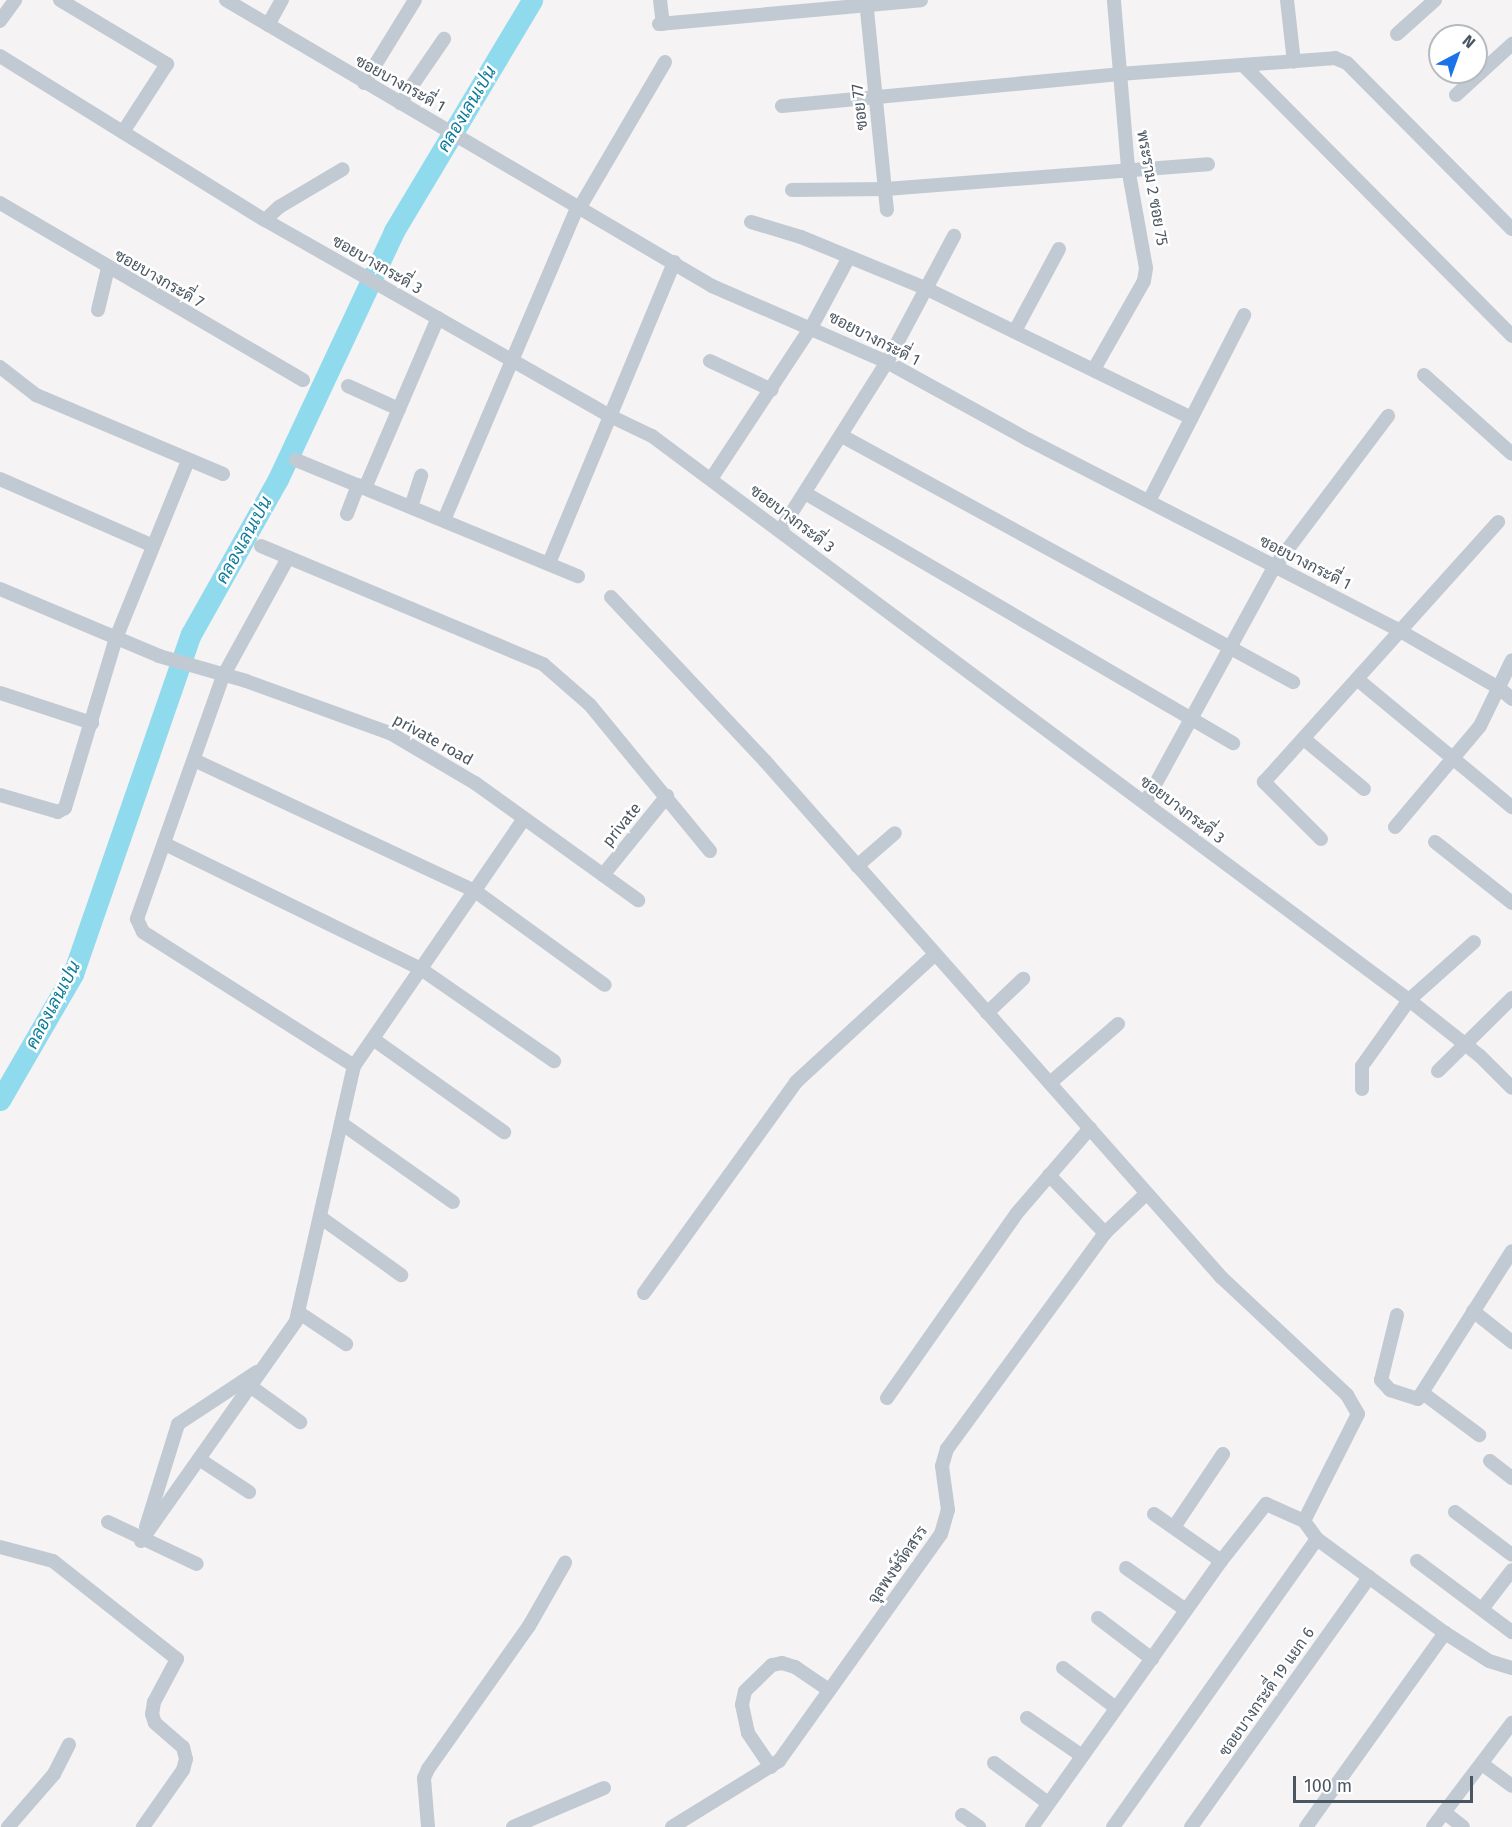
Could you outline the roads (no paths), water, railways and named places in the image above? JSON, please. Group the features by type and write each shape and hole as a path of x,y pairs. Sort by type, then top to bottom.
{"street":[{"path":"0,21 15,0"},
{"path":"60,0 173,68 123,132"},
{"name":"ซอยบางกระดี่ 1","path":"226,0 400,104 454,132 712,286 812,326 887,362 1400,631 1499,688 1512,699"},
{"path":"268,25 282,0"},
{"path":"364,83 415,0"},
{"path":"660,0 661,24 866,3 921,0"},
{"name":"พระราม 2 ซอย 75","path":"1094,369 1144,281 1147,255 1128,168 1114,0"},
{"path":"1287,0 1294,62"},
{"path":"1397,34 1435,0"},
{"name":"ซอย 77","path":"866,3 887,210"},
{"path":"400,104 444,39"},
{"path":"1456,95 1512,44"},
{"name":"ซอยบางกระดี่ 3","path":"0,56 266,220 610,416 652,436 1409,1000 1466,1044 1512,1088"},
{"path":"782,106 1119,74 1245,67 1335,58 1347,63 1512,229"},
{"path":"444,520 579,207 665,62"},
{"path":"1245,67 1512,336"},
{"path":"792,190 886,189 1128,168 1208,164"},
{"path":"266,220 279,207 343,169"},
{"name":"ซอยบางกระดี่ 7","path":"0,202 108,268 303,380"},
{"path":"751,222 849,257 927,289 1191,418"},
{"path":"780,531 887,362 954,236"},
{"path":"1015,331 1059,249"},
{"path":"711,478 772,390 812,326 849,257"},
{"path":"549,563 674,262"},
{"path":"98,310 108,268"},
{"path":"1149,501 1244,315"},
{"path":"347,514 399,409 438,318"},
{"path":"710,361 772,390"},
{"path":"0,367 36,394 223,474"},
{"path":"1424,375 1512,454"},
{"path":"348,386 399,409"},
{"path":"1145,803 1232,649 1275,566 1388,416"},
{"path":"842,436 1293,682"},
{"path":"0,795 62,811 92,723 116,638 188,460"},
{"path":"296,460 579,576"},
{"path":"411,507 421,476"},
{"path":"0,479 153,546"},
{"path":"805,493 1233,743"},
{"path":"1321,839 1264,782 1498,522"},
{"path":"261,546 543,664 590,705 710,851"},
{"path":"288,558 223,676 137,920 138,926 354,1066"},
{"path":"0,589 116,638"},
{"path":"611,597 857,866 1146,1194 1235,1291 1353,1403 1358,1414 1304,1521"},
{"name":"private road","path":"116,638 184,665 390,733 432,755 638,900"},
{"path":"1395,827 1480,726 1512,660"},
{"path":"1357,679 1512,807"},
{"path":"0,693 92,723"},
{"path":"1304,739 1364,789"},
{"path":"194,760 475,891 605,985"},
{"name":"private","path":"603,875 667,796"},
{"path":"145,1536 296,1321 354,1066 524,819"},
{"path":"857,866 895,833"},
{"path":"1435,842 1512,903"},
{"path":"165,844 421,969 554,1061"},
{"path":"1362,1089 1362,1066 1409,1000 1474,942"},
{"path":"644,1293 796,1082 935,954"},
{"path":"987,1013 1023,978"},
{"path":"1438,1071 1512,998"},
{"path":"1050,1083 1118,1024"},
{"path":"373,1039 504,1132"},
{"path":"341,1123 453,1202"},
{"path":"887,1398 1017,1213 1090,1128"},
{"path":"1049,1175 1105,1233"},
{"name":"จุลพงษ์จัดสรร","path":"672,1827 771,1767 829,1690 945,1528 948,1510 942,1466 947,1449 1105,1233 1146,1194"},
{"path":"320,1217 401,1275"},
{"path":"1397,1315 1381,1380 1390,1390 1413,1398 1424,1394 1512,1251"},
{"path":"1473,1311 1512,1342"},
{"path":"298,1312 346,1344"},
{"path":"145,1536 178,1424 263,1368"},
{"path":"250,1386 300,1422"},
{"path":"1424,1394 1479,1435"},
{"path":"1174,1527 1223,1454"},
{"path":"199,1459 249,1492"},
{"path":"1490,1461 1512,1478"},
{"path":"1032,1827 1221,1561 1266,1504 1304,1521 1317,1539 1445,1633 1489,1661 1512,1668"},
{"path":"1455,1512 1512,1556"},
{"path":"1154,1514 1221,1561"},
{"path":"108,1522 145,1536"},
{"path":"1113,1827 1317,1539"},
{"path":"0,1547 53,1561 177,1659 154,1702 152,1714 155,1723 183,1747 186,1759 183,1770 143,1827"},
{"path":"1417,1562 1512,1632"},
{"path":"428,1827 424,1778 428,1768 529,1626 565,1563"},
{"path":"1126,1568 1186,1610"},
{"path":"1482,1609 1512,1570"},
{"name":"ซอยบางกระดี่ 19 แยก 6","path":"1191,1827 1369,1577"},
{"path":"1098,1618 1152,1659"},
{"path":"1306,1827 1445,1633"},
{"path":"771,1767 748,1733 742,1706 745,1691 772,1665 782,1663 795,1667 829,1690"},
{"path":"1063,1668 1116,1708"},
{"path":"1027,1718 1082,1756"},
{"path":"1433,1827 1512,1723"},
{"path":"8,1827 49,1780 69,1745"},
{"path":"994,1763 1048,1803"},
{"path":"1482,1764 1512,1786"},
{"path":"513,1827 604,1788"},
{"path":"1444,1812 1463,1827"},
{"path":"962,1815 979,1827"}],"waterway":[{"name":"คลองเลนเปน","path":"0,1100 73,974 191,634 278,479 394,231 532,0"}]}
